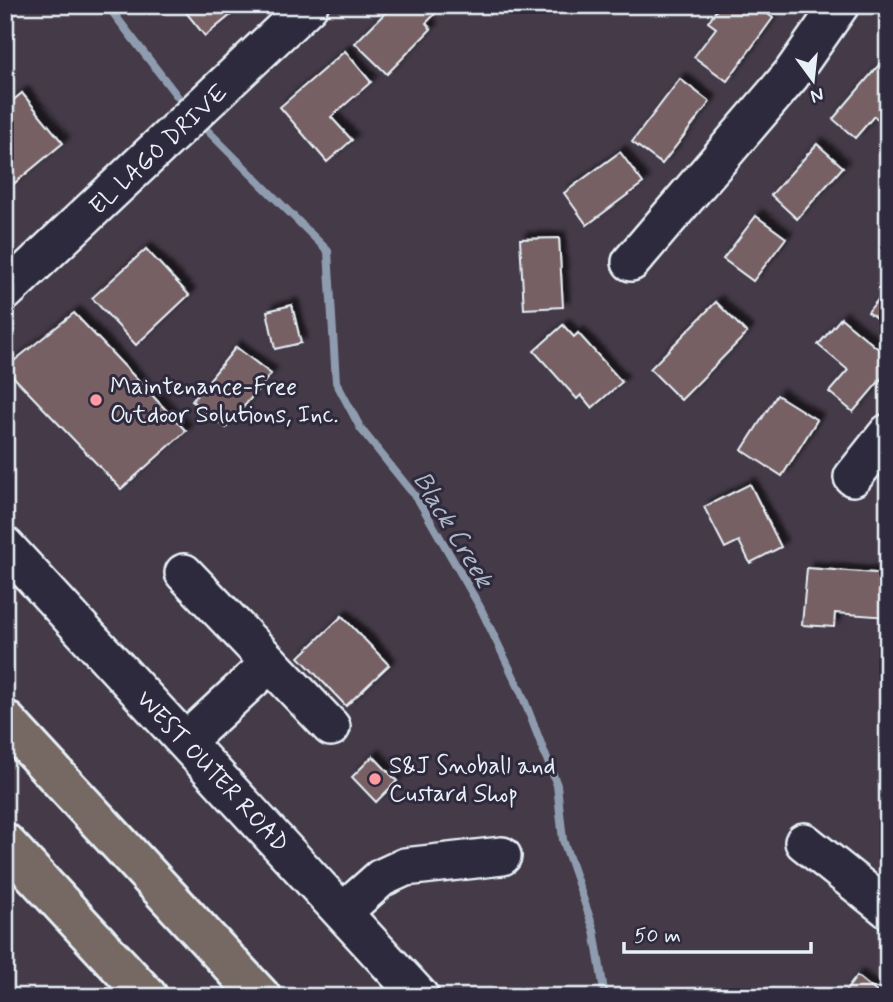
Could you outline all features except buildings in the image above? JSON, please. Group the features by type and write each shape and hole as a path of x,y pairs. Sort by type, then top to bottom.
{"highway":[{"path":"5,720 261,997"},
{"path":"5,843 148,997"}],"street":[{"name":"EL LAGO DRIVE","path":"5,292 309,5"},
{"path":"631,262 791,75 840,5"},
{"path":"853,477 888,433"},
{"name":"WEST OUTER ROAD","path":"5,546 419,997"},
{"path":"184,573 331,727"},
{"path":"186,741 270,663"},
{"path":"804,842 888,909"},
{"path":"343,912 381,878 404,867 502,856"}],"waterway":[{"name":"Black Creek","path":"107,5 184,105"},
{"name":"Black Creek","path":"205,128 328,251 336,382 361,429 419,501 480,607 521,692 557,785 563,840 594,930 605,997"}],"place":[{"name":"Maintenance-Free Outdoor Solutions, Inc.","path":"96,400"},
{"name":"S&J Snoball and Custard Shop","path":"375,779"}]}
